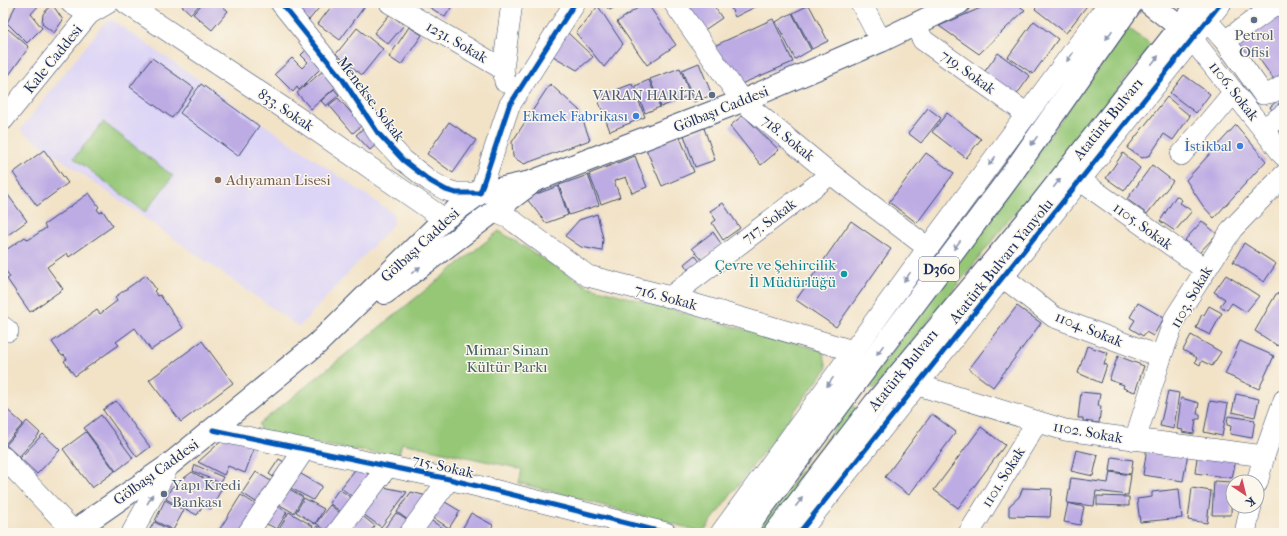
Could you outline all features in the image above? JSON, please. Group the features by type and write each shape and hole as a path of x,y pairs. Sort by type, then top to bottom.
{"main road":[{"name":"Gölbaşı Caddesi","path":"72,532 169,465 317,344 444,219 480,193 531,182 742,101 881,41 959,3"},
{"name":"Atatürk Bulvarı","path":"744,533 1009,178 1132,3"},
{"path":"1149,3 1187,34"},
{"name":"Atatürk Bulvarı","path":"775,533 875,403 1204,12"},
{"path":"317,344 495,212 531,182"},
{"path":"480,193 491,199 495,212"},
{"path":"444,219 449,230 460,238"}],"street":[{"path":"71,3 89,14"},
{"name":"Kale Caddesi","path":"3,120 89,14 108,3"},
{"name":"833. Sokak","path":"126,3 294,115 444,219"},
{"name":"Menekse. Sokak","path":"281,3 343,80 378,133 403,160 430,181 446,190 480,193"},
{"name":"1231. Sokak","path":"390,3 503,69"},
{"path":"509,106 503,69 512,3"},
{"path":"480,193 509,106 575,3"},
{"name":"718. Sokak","path":"674,3 742,101 831,174 928,248"},
{"path":"861,3 881,41"},
{"path":"721,533 928,248 1110,3"},
{"path":"1221,3 1204,12 1263,94 1273,92 1284,85"},
{"path":"1225,41 1278,3"},
{"name":"719. Sokak","path":"915,25 923,40 1027,114"},
{"name":"1106. Sokak","path":"1187,34 1284,156"},
{"name":"Atatürk Bulvarı Yanyolu","path":"800,533 1081,181 1187,34"},
{"path":"1181,155 1234,92"},
{"path":"1264,129 1284,114"},
{"name":"717. Sokak","path":"670,297 831,174"},
{"name":"1103. Sokak","path":"1135,440 1175,318 1232,229 1284,175"},
{"name":"1105. Sokak","path":"1081,181 1206,270"},
{"name":"716. Sokak","path":"495,212 510,218 588,276 670,297 853,351"},
{"name":"1104. Sokak","path":"1003,277 1054,317 1161,357"},
{"name":"1102. Sokak","path":"918,385 1065,430 1264,456"},
{"path":"1259,474 1264,456 1284,400"},
{"name":"1101. Sokak","path":"969,533 1037,422"},
{"name":"715. Sokak","path":"213,430 304,450 388,466 666,533"},
{"path":"248,533 304,450"},
{"path":"3,457 72,532"},
{"path":"132,533 169,465"},
{"path":"337,533 388,466"},
{"path":"410,533 449,480"},
{"path":"1245,533 1249,514"}],"shaded area":[{"name":"Adıyaman Lisesi","path":"112,20 394,214 393,224 299,327 20,130 105,22"}],"green space":[{"path":"1128,28 1152,45 1027,203 1012,216 874,390 867,386"},
{"path":"103,122 173,176 145,212 74,158"},
{"name":"Mimar Sinan Kültür Parkı","path":"499,231 587,286 823,351 827,368 703,532 519,483 522,469 402,443 398,457 261,435 259,424"},
{"path":"852,405 859,410 766,533 754,533"}],"building":[{"path":"17,3 41,3 31,14 42,28 27,43 7,23"},
{"path":"179,3 201,3 191,14"},
{"path":"203,3 219,3 228,11 212,30 193,14"},
{"path":"293,3 323,3 309,20 291,5"},
{"path":"334,3 367,3 340,40 318,24"},
{"path":"423,3 454,3 445,17"},
{"path":"601,3 622,3 610,10"},
{"path":"647,3 676,45 647,65 617,22"},
{"path":"697,3 712,3 722,18 703,31 688,9"},
{"path":"729,3 763,3 735,17"},
{"path":"992,3 1015,3 1025,10 979,54 939,26"},
{"path":"1040,3 1089,3 1066,33 1035,9"},
{"path":"1284,3 1284,78 1275,81 1255,53 1244,61 1222,32"},
{"path":"52,4 63,20 54,33 42,24 43,14"},
{"path":"809,5 828,41 812,49 793,13"},
{"path":"598,6 623,44 604,67 576,33"},
{"path":"792,13 811,50 795,59 776,22"},
{"path":"390,14 404,25 388,44 374,33"},
{"path":"773,19 793,62 741,84 714,46"},
{"path":"1034,21 1058,39 1033,74 1008,57"},
{"path":"409,27 422,35 401,65 389,57"},
{"path":"357,28 383,49 362,75 336,54"},
{"path":"8,29 29,47 9,75 3,68 3,34"},
{"path":"567,32 593,57 577,70 553,56"},
{"path":"309,47 325,64 299,90 297,87 293,92 275,74 292,58 302,68 308,62 301,55"},
{"path":"998,53 1030,76 1012,101 980,78"},
{"path":"152,58 194,88 172,118 130,87"},
{"path":"699,63 712,95 694,102 682,70"},
{"path":"680,68 690,95 661,107 650,79"},
{"path":"324,70 338,85 311,109 297,93"},
{"path":"1184,75 1210,94 1196,113 1170,93"},
{"path":"649,80 660,107 645,113 635,86"},
{"path":"201,84 259,126 238,156 180,113"},
{"path":"550,84 579,110 590,140 524,164 513,157 512,142"},
{"path":"632,84 645,117 610,131 597,97"},
{"path":"334,89 339,95 326,106 321,101"},
{"path":"1284,95 1284,101 1278,104 1280,107 1273,112 1270,107"},
{"path":"1167,97 1190,116 1173,140 1164,134 1150,155 1142,158 1127,148"},
{"path":"338,98 362,125 353,133 329,105"},
{"path":"928,108 941,118 921,143 908,133"},
{"path":"947,113 981,139 966,158 932,132"},
{"path":"743,115 779,150 761,165 730,126"},
{"path":"449,122 476,140 453,173 427,154"},
{"path":"368,124 382,139 370,150 356,135"},
{"path":"1236,125 1266,161 1214,218 1203,206 1186,180"},
{"path":"704,128 715,160 695,167 684,135"},
{"path":"679,135 694,172 662,186 646,149"},
{"path":"44,150 68,183 37,206 13,173"},
{"path":"926,153 954,173 917,223 889,202"},
{"path":"1123,153 1140,168 1124,191 1106,178"},
{"path":"635,156 647,187 632,193 626,177 614,181 620,197 601,204 589,174"},
{"path":"1152,165 1173,181 1147,214 1127,199"},
{"path":"588,175 599,205 569,215 559,185"},
{"path":"558,186 568,215 546,223 526,198"},
{"path":"89,193 99,207 97,209 100,213 103,211 113,226 69,257 67,253 47,267 63,289 30,312 7,279 10,277 6,271 3,271 3,252 25,237 28,240 46,228 44,225"},
{"path":"8,195 27,221 8,235 3,228 3,199"},
{"path":"1176,196 1182,200 1180,203 1192,211 1175,231 1160,221"},
{"path":"723,203 740,228 723,240 712,223 716,220 710,211"},
{"path":"597,214 603,238 602,251 581,247 565,236 579,220"},
{"name":"Çevre ve Şehircilik İl Müdürlüğü","path":"851,221 891,249 836,327 796,300"},
{"path":"1202,221 1217,234 1199,253 1185,240"},
{"path":"713,232 722,245 702,260 692,248"},
{"path":"1244,243 1276,264 1264,282 1233,262"},
{"path":"695,255 700,262 688,270 684,264"},
{"path":"146,275 156,289 154,291 158,296 160,295 183,328 151,350 135,328 116,342 119,345 75,376 64,361 67,359 64,355 62,356 52,342 97,310 100,314 117,301 115,297"},
{"path":"1226,275 1259,296 1246,312 1232,303 1227,310 1220,306 1225,299 1214,292"},
{"path":"1284,292 1284,335 1278,346 1255,331 1276,294"},
{"path":"1138,303 1164,318 1153,336 1146,332 1143,336 1130,328 1135,320 1130,317"},
{"path":"1017,306 1041,323 993,387 969,369"},
{"path":"1209,306 1222,313 1210,335 1196,328 1202,314 1204,315"},
{"path":"1191,335 1221,352 1212,366 1202,361 1200,365 1195,362 1197,358 1183,350"},
{"path":"202,341 233,383 181,422 149,380"},
{"path":"1240,341 1274,356 1259,389 1225,374"},
{"path":"1087,346 1108,353 1104,364 1107,365 1101,383 1078,373"},
{"path":"1118,356 1144,366 1135,392 1123,388 1124,385 1109,380"},
{"path":"1168,391 1179,393 1174,429 1160,426"},
{"path":"1081,392 1100,394 1098,406 1101,406 1099,423 1083,421 1083,418 1078,418"},
{"path":"1236,394 1259,399 1255,417 1232,412"},
{"path":"1181,398 1199,403 1197,414 1200,414 1200,419 1196,419 1194,434 1182,432 1183,430 1177,429"},
{"path":"116,401 150,447 137,457 103,410"},
{"path":"1210,401 1228,404 1222,436 1204,432"},
{"path":"3,406 23,424 5,444 3,443"},
{"path":"932,414 956,432 909,495 885,477"},
{"path":"101,415 133,458 116,471 84,428"},
{"path":"1228,416 1255,420 1252,438 1230,434 1231,426 1227,425"},
{"path":"27,421 40,433 19,457 6,445"},
{"path":"981,427 1005,445 958,508 934,490"},
{"path":"86,432 115,471 92,488 63,449"},
{"path":"43,434 60,450 37,474 20,458"},
{"path":"227,436 255,446 245,473 228,466 224,475 198,462"},
{"path":"1147,447 1188,453 1183,481 1143,475"},
{"path":"1076,450 1098,455 1093,476 1071,471"},
{"path":"1198,450 1237,455 1233,474 1225,474 1225,477 1195,473"},
{"path":"1112,457 1133,460 1131,474 1110,471"},
{"path":"279,459 286,463 276,479 269,474"},
{"path":"195,465 223,477 220,483 193,471"},
{"path":"358,466 371,476 354,498 341,488"},
{"path":"294,470 322,486 313,500 285,485"},
{"path":"192,472 222,488 211,509 203,505 197,515 166,499 171,488"},
{"path":"256,472 276,484 262,506 242,493"},
{"path":"1110,472 1131,475 1128,495 1096,491 1094,506 1067,503 1071,478 1108,483"},
{"path":"1214,481 1225,482 1225,514 1231,515 1212,515"},
{"path":"284,486 303,497 294,513 275,502"},
{"path":"379,486 407,492 381,527 360,512"},
{"path":"1023,488 1052,489 1050,517 1009,516 1009,506 1019,497"},
{"path":"1192,488 1211,491 1207,523 1188,520"},
{"path":"339,489 354,500 344,514 329,503"},
{"path":"1179,489 1182,518 1140,522 1137,499 1152,497 1152,492"},
{"path":"411,492 431,497 412,523 397,512"},
{"path":"241,495 261,508 245,533 219,533 218,532"},
{"path":"1097,496 1129,497 1129,506 1097,505"},
{"path":"304,498 324,509 315,524 296,512"},
{"path":"440,499 460,511 449,528 429,515"},
{"path":"165,500 184,510 173,530 155,521"},
{"path":"1068,503 1084,507 1080,525 1064,522"},
{"path":"274,504 287,512 277,529 263,522"},
{"path":"330,505 345,517 329,533 316,523"},
{"path":"289,512 313,526 309,533 282,533 278,531"},
{"path":"396,513 411,523 403,533 381,533"},
{"path":"471,513 493,525 488,533 460,533"},
{"path":"360,514 375,526 369,533 359,533 350,527"},
{"path":"427,518 449,532 418,533"},
{"path":"154,522 176,533 148,533"},
{"path":"317,526 326,533 312,533"}],"cycle path":[{"path":"281,3 343,80 378,133 403,160 430,181 446,190 456,193 480,193 509,106 575,3"},
{"path":"799,533 1221,3"},
{"path":"213,430 449,479 666,533"}],"place":[{"name":"Petrol Ofisi","path":"1254,20"},
{"name":"VARAN HARİTA","path":"712,95"},
{"name":"Ekmek Fabrikası","path":"636,116"},
{"name":"İstikbal","path":"1240,146"},
{"name":"Adıyaman Lisesi","path":"218,180"},
{"name":"Çevre ve Şehircilik İl Müdürlüğü","path":"844,274"},
{"name":"Yapı Kredi Bankası","path":"164,494"}]}
